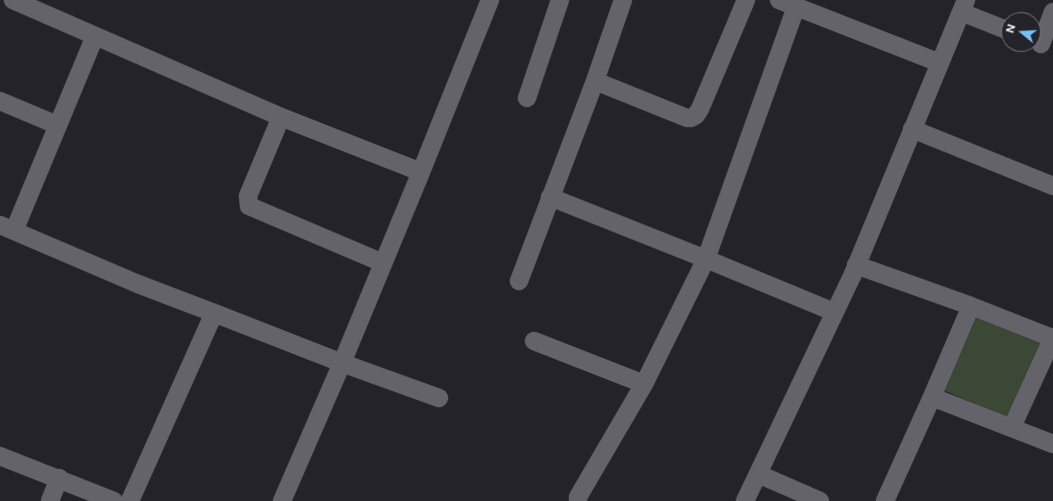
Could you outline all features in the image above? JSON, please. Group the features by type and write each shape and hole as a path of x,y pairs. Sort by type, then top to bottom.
{"street":[{"path":"282,501 384,263 490,0"},
{"path":"527,98 560,0"},
{"path":"519,281 595,81 623,0"},
{"path":"595,81 687,118 691,118 700,110 746,0"},
{"path":"780,0 940,63"},
{"path":"21,2 281,117 421,172"},
{"path":"745,501 856,265 964,6 1001,27"},
{"path":"578,501 578,497 644,384 706,259 796,7"},
{"path":"1042,45 1053,12"},
{"path":"95,36 57,125 7,228 138,284 342,363 439,398"},
{"path":"0,101 57,125"},
{"path":"281,117 248,196 249,206 384,263"},
{"path":"912,130 1053,186"},
{"path":"550,197 834,312"},
{"path":"856,265 971,306 1053,338 1012,428"},
{"path":"884,501 932,397 971,306"},
{"path":"130,501 214,313"},
{"path":"534,341 644,384"},
{"path":"932,397 1053,444"},
{"path":"0,456 114,501"},
{"path":"758,474 820,501"},
{"path":"50,501 59,478"}],"green space":[{"path":"974,311 1044,339 1008,419 939,388"}]}
